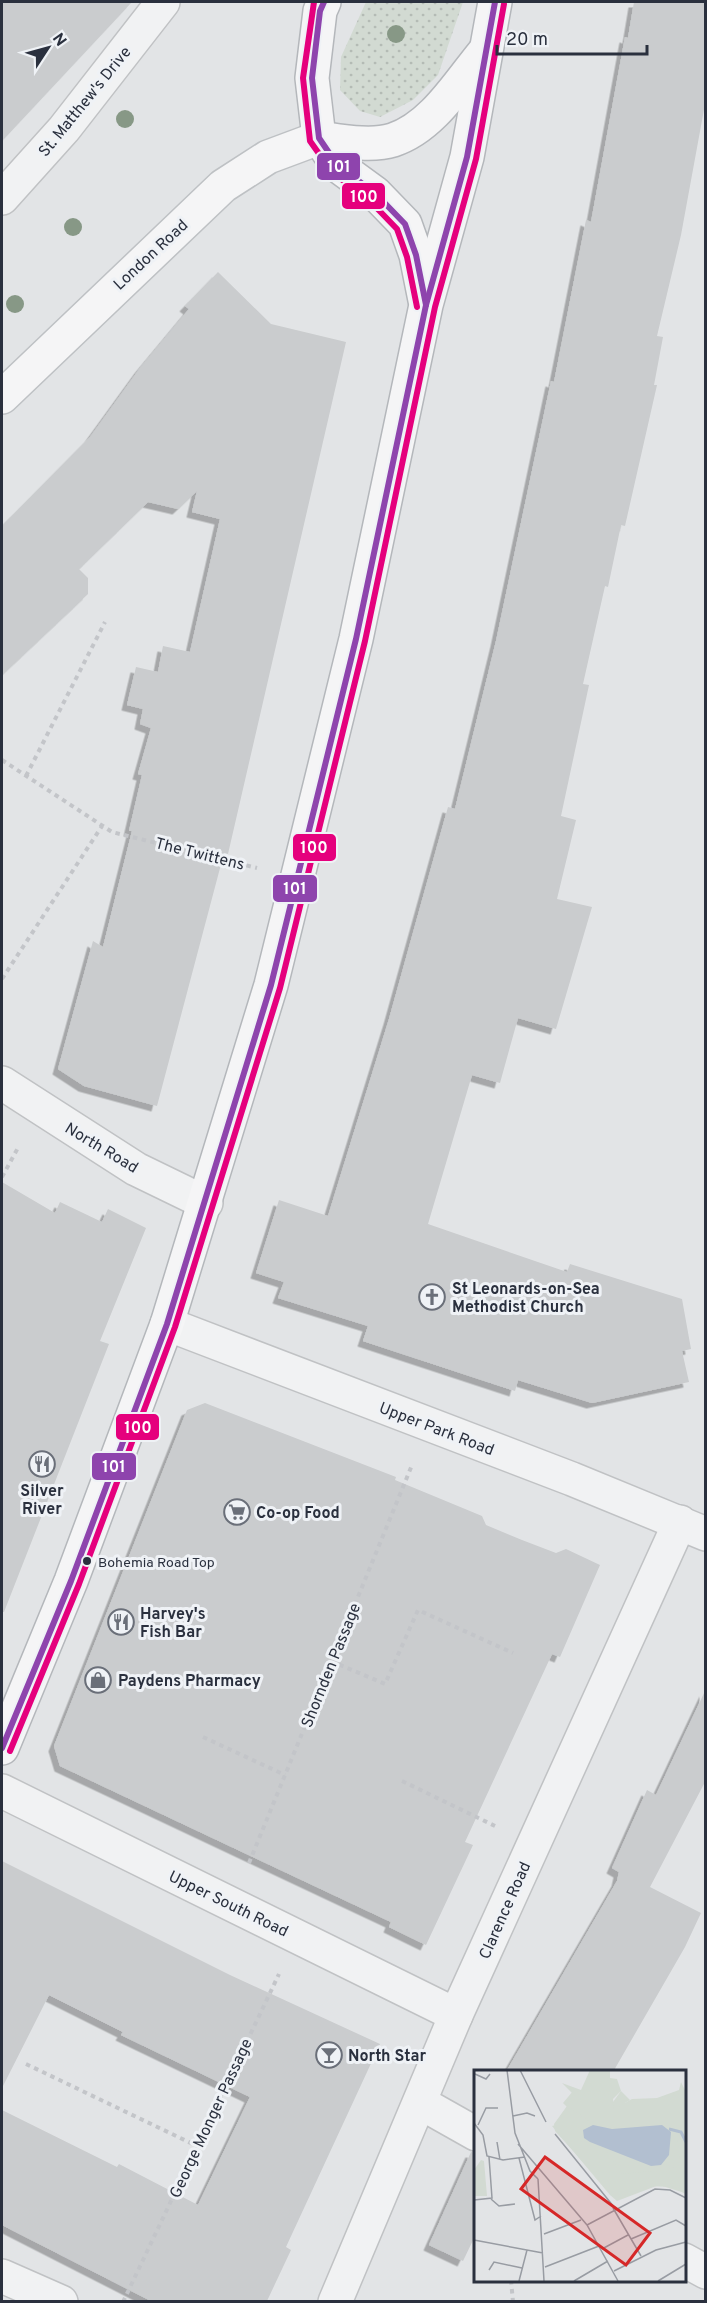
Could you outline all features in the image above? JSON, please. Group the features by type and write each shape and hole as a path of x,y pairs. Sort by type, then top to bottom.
{"main road":[{"path":"324,2 320,11 312,78 319,138 338,166 375,193 405,225 416,255 426,305"},
{"name":"London Road","path":"2,397 223,186 268,157 319,138 357,142 392,141 422,126 485,51 495,2"},
{"path":"5,1732 118,1460 168,1324 271,985 356,639 426,305 466,158 485,51"}],"street":[{"name":"St. Matthew's Drive","path":"2,198 64,129 163,2"},
{"name":"North Road","path":"2,1083 136,1169 206,1203"},
{"name":"Upper Park Road","path":"168,1324 699,1530"},
{"name":"Clarence Road","path":"335,2301 421,2103 456,2015 533,1845 699,1530"},
{"name":"Upper South Road","path":"2,1791 456,2015"},
{"path":"421,2103 474,2133"},
{"path":"686,2261 705,2272"},
{"path":"2,2276 61,2301"}],"path":[{"path":"26,776 105,621"},
{"name":"The Twittens","path":"2,760 112,832 299,878"},
{"path":"2,979 102,826"},
{"name":"Shornden Passage","path":"232,1904 428,1425"},
{"path":"332,1661 385,1684 418,1610 513,1653"},
{"path":"203,1737 285,1775"},
{"path":"402,1782 533,1845"},
{"name":"George Monger Passage","path":"123,2301 297,1935"},
{"path":"26,2064 197,2146"},
{"path":"511,2282 513,2301"}],"shaded area":[{"path":"366,2 463,2 438,75 413,100 380,117 360,111 340,90 341,57"}],"building":[{"path":"2,2 132,2 2,141"},
{"path":"634,2 705,2 705,104 681,235 657,336 663,337 654,385 657,385 625,526 621,525 583,684 589,685 561,816 576,820 557,899 592,907 556,1029 518,1018 500,1083 472,1075 428,1224 567,1272 570,1264 682,1299 691,1349 682,1351 689,1382 592,1403 518,1380 515,1391 363,1341 368,1326 278,1298 284,1282 256,1273 279,1200 328,1216 389,1019 448,807 455,809 496,641 551,381 554,382 586,220 591,222 625,37 628,38"},
{"path":"218,272 271,324 346,342 228,854 224,853 157,1106 84,1086 58,1069 93,941 103,947 132,831 129,831 142,775 138,774 151,728 140,724 143,709 127,705 136,667 158,672 163,646 190,652 220,519 192,512 197,491 178,509 148,502 79,569 88,578 88,594 2,675 2,526 90,437 140,368 189,309 185,306"},
{"path":"2,1182 55,1213 60,1202 102,1222 108,1209 146,1228 100,1341 109,1344 4,1612 2,1612"},
{"path":"205,1403 396,1477 395,1480 482,1516 486,1525 522,1540 556,1553 566,1549 600,1565 560,1657 552,1654 465,1842 473,1845 426,1945 389,1927 391,1922 60,1766 54,1746 187,1410"},
{"path":"705,1691 705,1782 650,1887 701,1913 685,1947 614,2070 507,2070 617,1881 619,1872 612,1868 647,1790 656,1795"},
{"path":"2,1861 230,1975 380,2044 286,2247 291,2250 267,2301 151,2301 2,2225 2,2110 117,2167 119,2164 198,2205 250,2097 121,2035 123,2032 49,1995 2,2088"},
{"path":"471,2152 474,2153 474,2238 463,2261 429,2245"}],"transit line":[{"name":"100","path":"314,2 303,78 310,141 332,172 369,200 397,229 407,257 417,307"},
{"name":"101","path":"324,2 320,11 312,78 319,138 338,166 375,193 405,224 416,255 426,305"},
{"name":"101","path":"2,1748 71,1581 167,1324 271,985 356,639 426,305 467,157 495,2"},
{"name":"100","path":"10,1751 79,1584 175,1327 280,988 365,641 435,307 476,159 504,4"}],"place":[{"name":"St Leonards-on-Sea Methodist Church","path":"432,1297"},
{"name":"Silver River","path":"42,1464"},
{"name":"Co-op Food","path":"237,1512"},
{"name":"Bohemia Road Top","path":"87,1561"},
{"name":"Harvey's Fish Bar","path":"121,1622"},
{"name":"Paydens Pharmacy","path":"98,1680"},
{"name":"North Star","path":"329,2055"}]}
